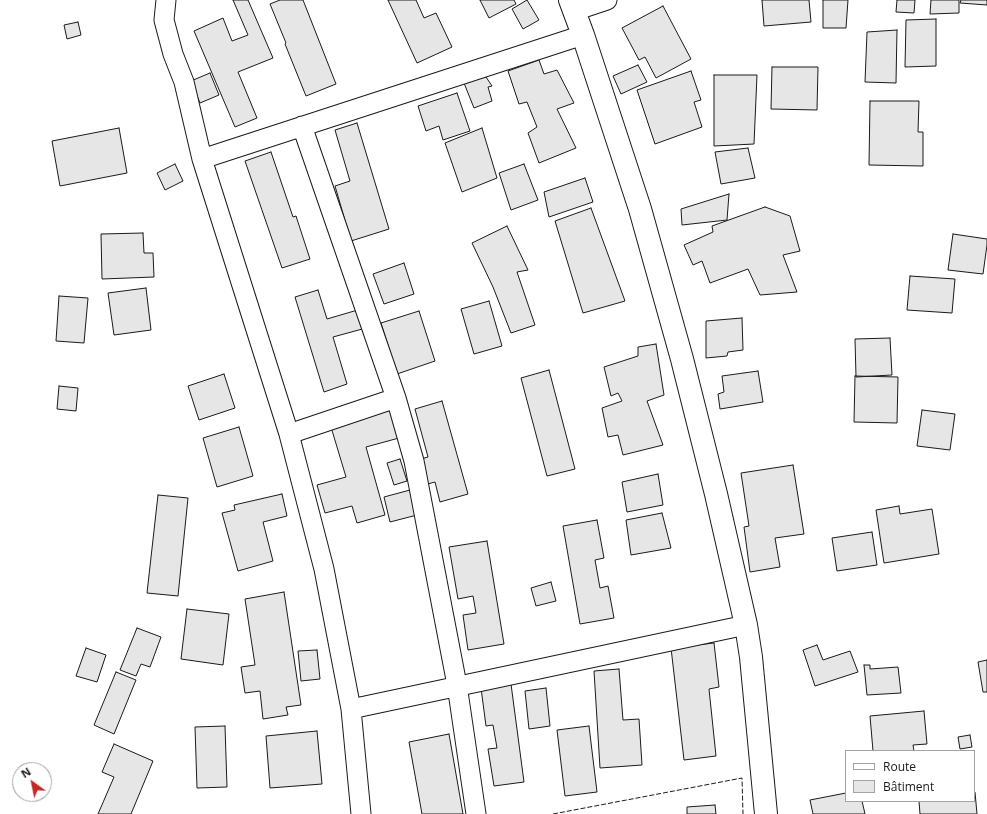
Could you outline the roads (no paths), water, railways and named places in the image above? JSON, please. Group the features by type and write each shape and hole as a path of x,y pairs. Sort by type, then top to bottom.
{"street":[{"path":"165,0 164,20 173,54 184,82 202,159 289,434 324,569 351,709 361,814"},
{"path":"607,0 572,6 583,35 640,209 682,359 716,494 746,625 751,656 766,814"},
{"path":"202,159 583,35"},
{"path":"302,126 396,398 414,461 457,685 476,814"},
{"path":"289,434 396,398"},
{"path":"351,709 457,685 746,625"}]}
